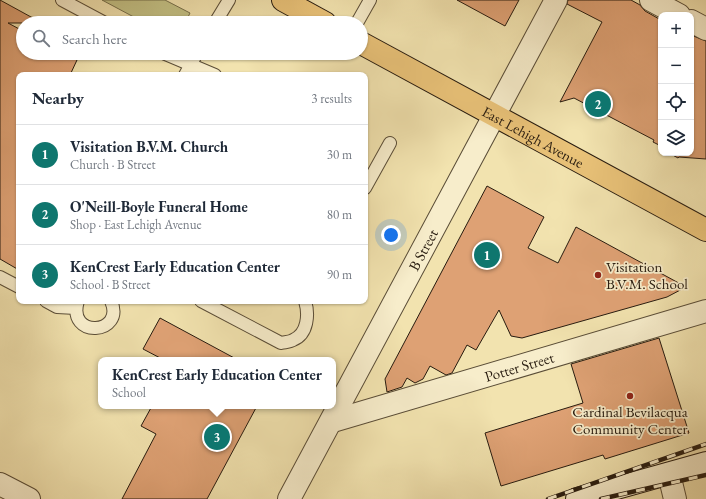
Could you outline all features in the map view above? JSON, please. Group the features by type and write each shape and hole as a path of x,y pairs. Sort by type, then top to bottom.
{"main road":[{"path":"283,0 308,6 318,16"},
{"name":"East Lehigh Avenue","path":"368,47 706,230"}],"street":[{"name":"B Street","path":"290,499 556,0"},
{"path":"651,0 674,12"},
{"path":"694,23 706,29"},
{"name":"Potter Street","path":"332,421 706,311"},
{"path":"577,499 706,463"},
{"path":"669,474 675,499"},
{"path":"0,484 29,499"}],"lane":[{"path":"62,0 92,16"},
{"path":"219,16 228,0"},
{"path":"361,16 370,0"},
{"path":"180,60 208,72"},
{"path":"186,72 193,60"},
{"path":"368,183 390,143"},
{"path":"0,277 16,285"},
{"path":"52,304 57,307 77,305 78,318 82,323 88,327 99,329 106,325 112,318 112,304"},
{"path":"207,304 281,343 294,340 305,328 308,312 306,304"}],"shaded area":[{"path":"102,0 165,0 190,13 188,16 132,16"}],"building":[{"path":"0,0 29,16 16,16 16,23 8,23 16,27 16,60 77,60 71,72 16,72 16,268 0,259"},
{"path":"457,0 519,0 505,26"},
{"path":"568,0 631,0 640,5 645,11 658,18 658,144 653,142 654,140 574,98 560,102 602,22 567,4"},
{"path":"694,36 706,41 706,159 678,158 674,156 694,156"},
{"path":"487,186 544,217 528,248 558,263 576,227 686,287 667,297 522,338 511,336 499,310 476,350 467,345 452,373 446,375 430,366 423,379 415,383 407,378 402,387 387,392 385,379"},
{"path":"160,318 232,357 158,357 143,349"},
{"path":"659,338 689,433 605,459 603,455 501,486 485,433 583,403 571,364"},
{"path":"150,409 255,409 207,499 122,499 156,434 141,426"}],"railway":[{"path":"548,499 706,444"},
{"path":"601,499 706,475"}],"place":[{"name":"O'Neill-Boyle Funeral Home","path":"598,104"},
{"name":"Visitation B.V.M. Church","path":"487,255"},
{"name":"Visitation B.V.M. School","path":"598,275"},
{"name":"Cardinal Bevilacqua Community Center","path":"630,396"},
{"name":"KenCrest Early Education Center","path":"217,437"}]}
